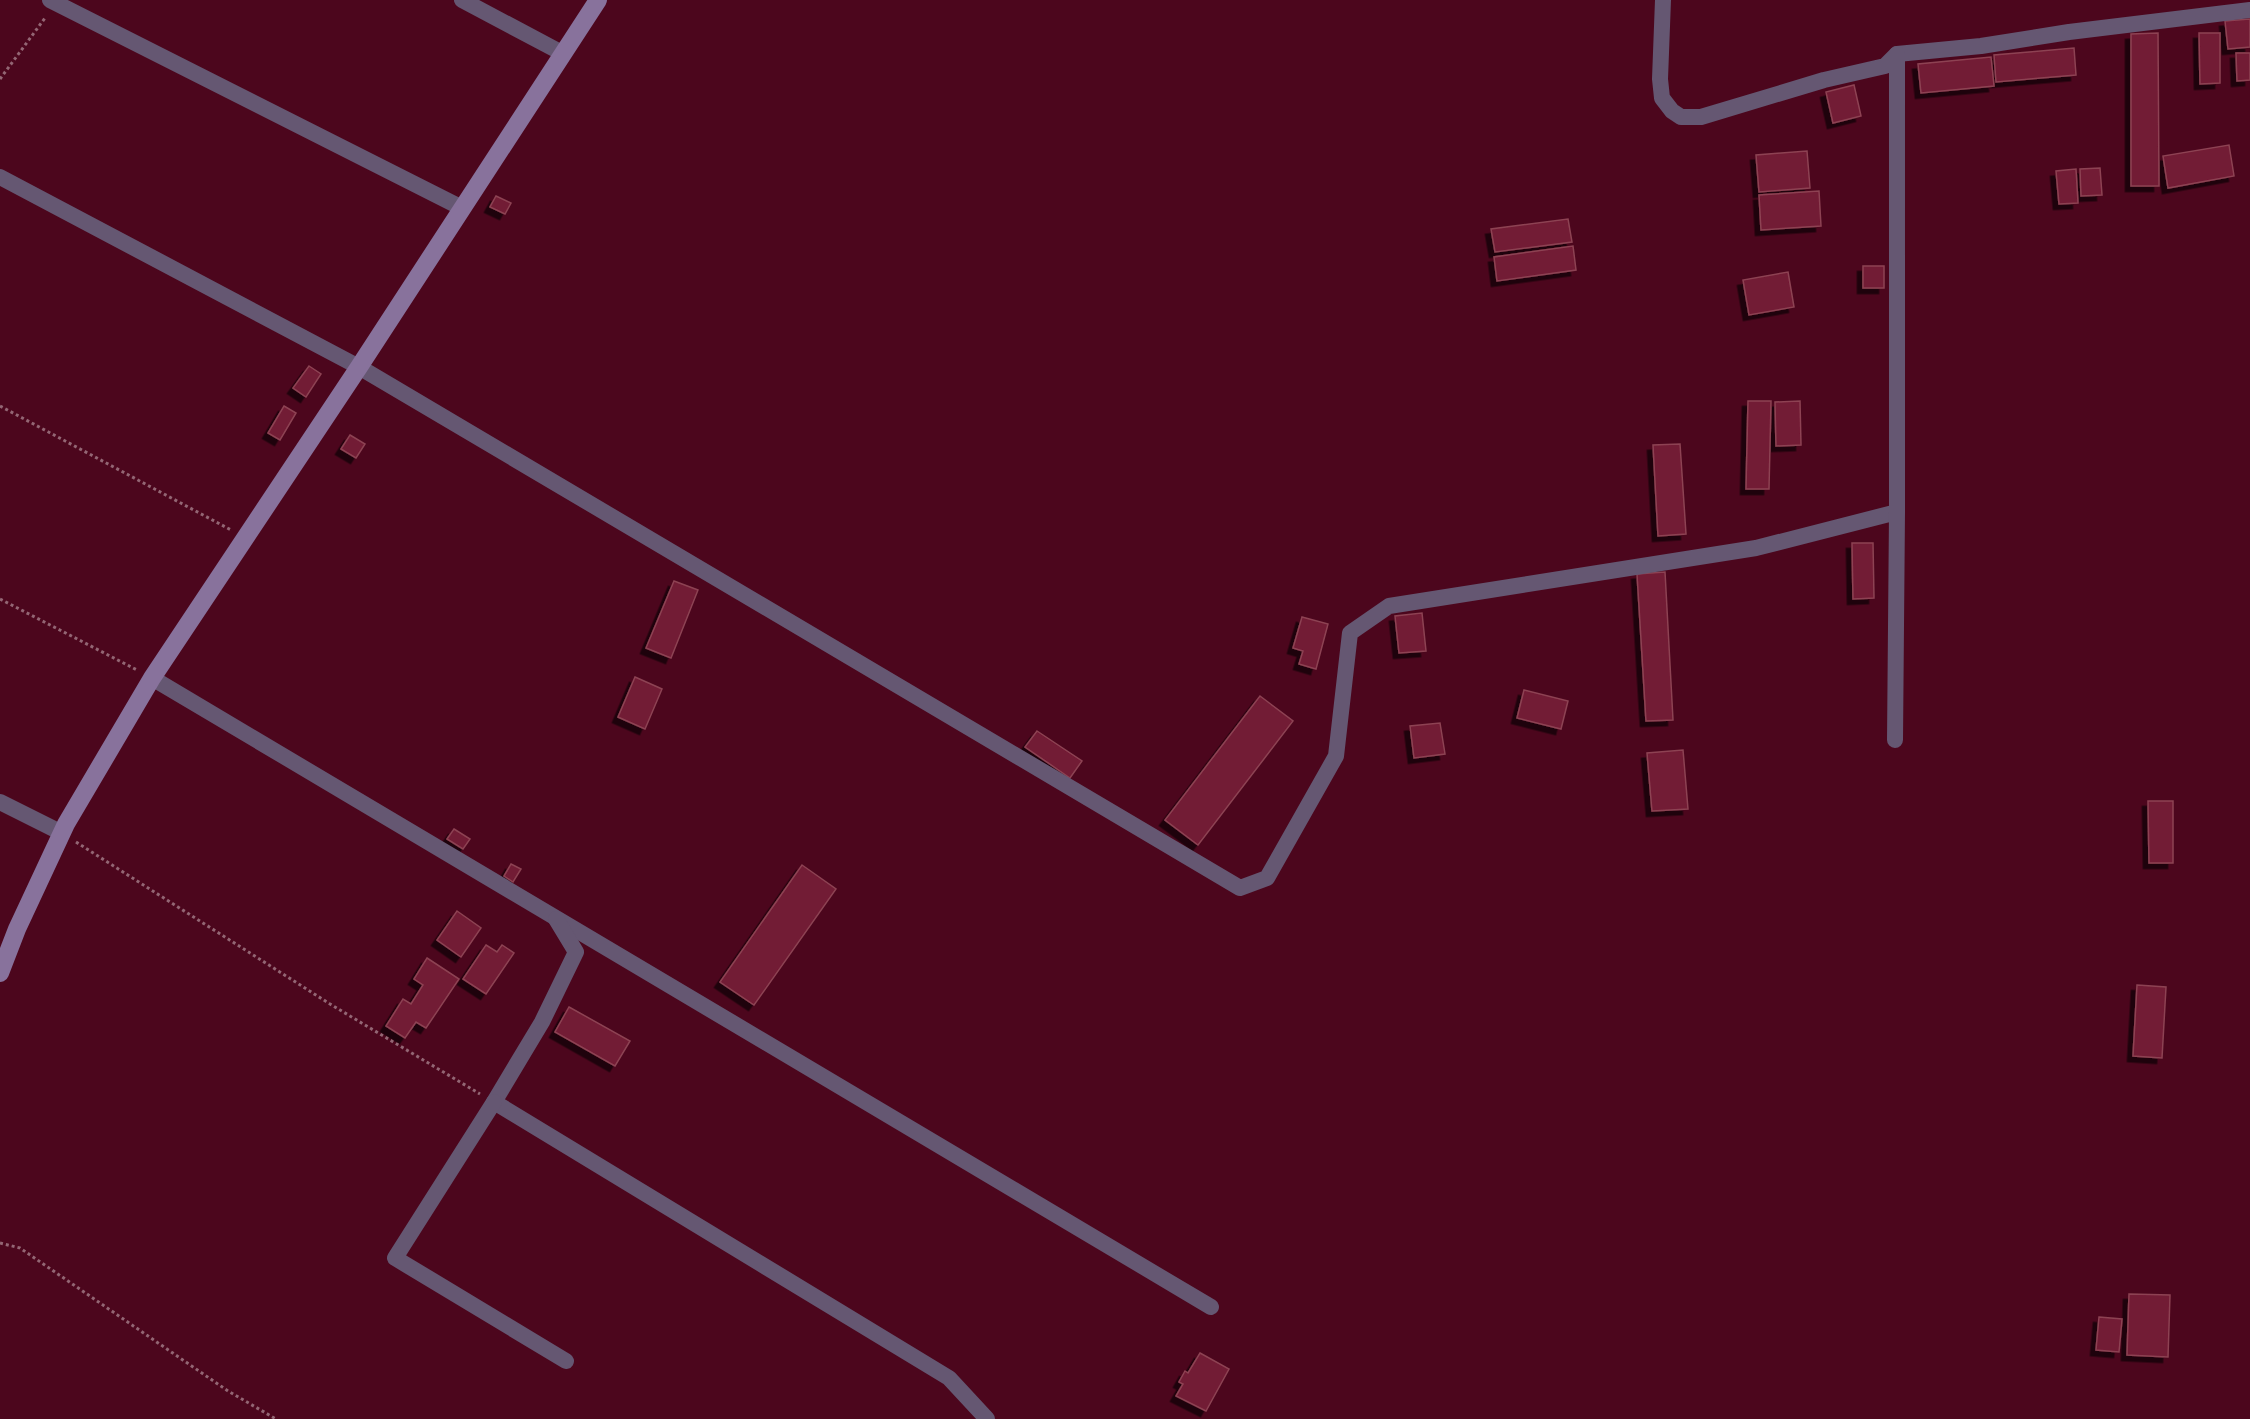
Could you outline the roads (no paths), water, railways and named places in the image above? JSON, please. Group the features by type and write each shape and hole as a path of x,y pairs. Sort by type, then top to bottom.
{"street":[{"path":"462,0 562,53"},
{"path":"0,973 17,929 62,833 153,678 598,0"},
{"path":"1663,0 1660,79 1662,98 1672,111 1681,117 1701,117 1824,80 1885,66 1897,54 1980,46 2069,32 2250,10"},
{"path":"53,2 462,208"},
{"path":"1895,740 1897,54"},
{"path":"0,177 358,368 1240,888 1267,878 1335,756 1350,633 1389,606 1756,548 1897,512"},
{"path":"153,678 1211,1307"},
{"path":"0,802 62,833"},
{"path":"556,918 576,952 542,1022 395,1258 566,1361"},
{"path":"494,1102 950,1378 987,1419"}]}
